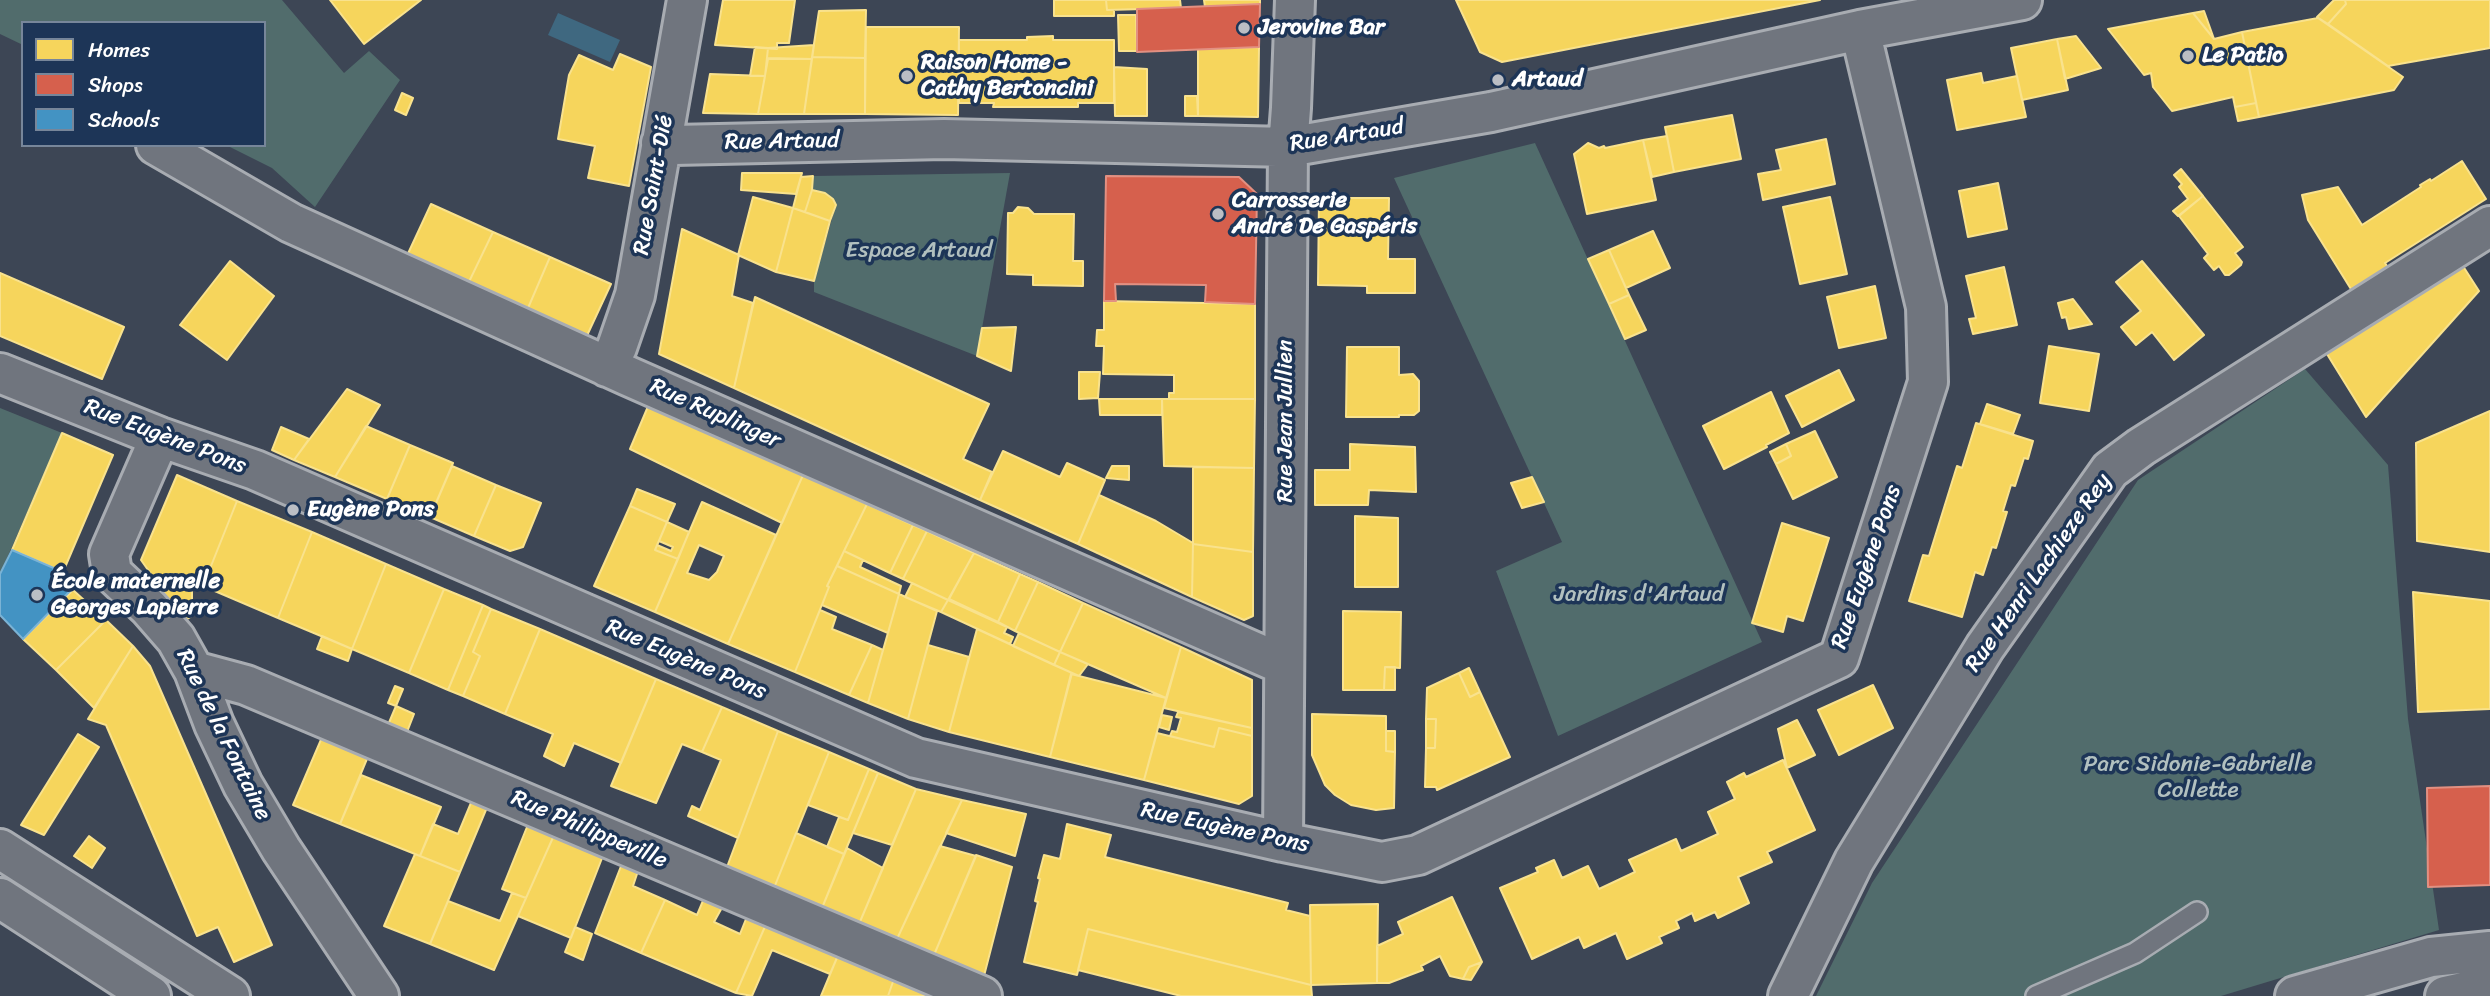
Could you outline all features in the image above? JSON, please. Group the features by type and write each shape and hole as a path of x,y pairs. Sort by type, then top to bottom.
{"street":[{"name":"Rue Saint-Dié","path":"607,367 635,295 687,0"},
{"name":"Rue Jean Jullien","path":"1283,842 1287,147 1295,0"},
{"name":"Rue Artaud","path":"661,143 674,145 944,139 1287,147 1498,110 1860,30 2022,0"},
{"name":"Rue Eugène Pons","path":"0,373 160,437 255,470 902,754 1283,842 1382,862 1418,855 1839,658 1928,382 1926,307 1860,30"},
{"name":"Rue Ruplinger","path":"159,147 291,223 607,367 1284,665"},
{"name":"Rue Henri Lachieze Rey","path":"1788,996 1854,861 1984,647 2110,470 2141,447 2490,226"},
{"name":"Rue de la Fontaine","path":"160,437 109,554 112,573 149,608 176,639 194,671 214,723 243,785 281,849 379,996"},
{"name":"Rue Philippeville","path":"194,671 246,685 982,996"},
{"path":"0,849 230,996"},
{"path":"0,898 151,996"},
{"path":"2295,996 2431,957 2490,951"},
{"path":"2445,996 2490,985"}],"lane":[{"path":"2036,996 2135,953 2197,912"}],"green space":[{"path":"0,0 282,0 344,73 369,51 400,80 315,207 272,168 230,147 266,147 266,21 21,21 21,44 0,34"},
{"name":"Jardins d'Artaud","path":"1535,143 1762,642 1558,736 1496,571 1562,542 1394,178"},
{"name":"Espace Artaud","path":"1010,173 977,356 814,292 814,281 836,205 826,194 812,190 813,176"},
{"name":"Parc Sidonie-Gabrielle Collette","path":"2305,369 2388,465 2408,719 2439,930 2221,996 1816,996 1872,883 2138,480"},
{"path":"0,408 62,433 0,574"}],"water":[{"path":"558,13 620,40 610,62 548,35"}],"building: Homes":[{"path":"330,0 421,0 364,44"},
{"path":"723,0 795,0 789,43 777,43 777,49 715,45"},
{"path":"1054,0 1106,0 1107,10 1114,10 1114,16 1054,16"},
{"path":"1106,0 1180,0 1181,8 1107,10"},
{"path":"1204,0 1260,0 1260,4 1205,7"},
{"path":"1456,0 1820,0 1502,62 1480,52"},
{"path":"2334,0 2345,0 2346,4 2328,24 2317,17"},
{"path":"2345,0 2490,0 2490,48 2388,66 2328,24 2346,4"},
{"path":"866,10 865,58 812,57 819,11"},
{"path":"2204,11 2214,39 2193,13"},
{"name":"Le Patio","path":"2193,13 2214,39 2242,32 2256,103 2235,107 2233,97 2172,111 2153,87 2151,73 2144,75 2108,29"},
{"path":"1118,15 1136,15 1137,51 1119,51"},
{"path":"2318,18 2403,77 2394,90 2259,117 2242,32"},
{"path":"866,27 959,27 958,115 865,114"},
{"path":"1053,36 1053,40 1114,40 1114,103 1078,103 1078,107 993,107 994,103 959,103 959,40 1027,40 1027,37"},
{"path":"2076,36 2101,68 2065,79 2057,39"},
{"path":"2057,39 2068,90 2022,100 2011,48"},
{"path":"814,45 812,59 767,58 768,48"},
{"path":"755,47 768,48 765,76 750,76"},
{"path":"1259,47 1258,117 1198,116 1198,49"},
{"path":"620,54 651,67 629,186 588,178 595,146 558,139 569,75 579,55 613,70"},
{"path":"812,57 865,58 865,114 804,114"},
{"path":"768,59 812,59 804,114 758,114"},
{"path":"1114,67 1147,69 1147,116 1115,116"},
{"path":"1981,73 1983,83 2017,76 2026,117 1957,130 1947,80"},
{"path":"710,74 765,76 758,114 703,113"},
{"path":"402,93 413,98 406,115 395,110"},
{"path":"1185,96 1197,96 1198,116 1185,116"},
{"path":"2256,103 2259,117 2238,121 2235,107"},
{"path":"1732,115 1741,159 1674,172 1665,127"},
{"path":"1667,136 1674,172 1652,177 1643,140"},
{"path":"1826,139 1835,184 1763,200 1758,174 1781,170 1776,150"},
{"path":"1643,140 1656,200 1587,214 1574,154 1588,143 1605,148"},
{"path":"2462,161 2486,199 2385,263 2391,272 2354,294 2308,220 2302,195 2338,187 2362,225 2421,187 2420,185"},
{"path":"2181,169 2203,196 2178,216 2173,211 2188,199 2179,187 2182,184 2174,175"},
{"path":"742,173 802,173 796,194 741,190"},
{"path":"813,176 805,212 793,208 801,177"},
{"path":"1998,183 2007,229 1968,237 1959,191"},
{"path":"812,190 825,193 833,199 836,205 830,221 805,212"},
{"path":"2203,196 2243,247 2235,253 2242,262 2241,265 2229,275 2225,275 2219,266 2214,270 2204,258 2208,254 2179,216"},
{"path":"753,197 793,208 776,272 738,255"},
{"path":"1830,197 1847,274 1800,284 1783,207"},
{"path":"1319,198 1389,198 1388,259 1415,259 1415,293 1367,293 1367,286 1318,285"},
{"path":"431,204 493,232 466,288 405,260"},
{"path":"1018,207 1028,208 1034,214 1074,214 1073,261 1083,261 1083,286 1033,285 1033,275 1007,274 1008,213 1013,213"},
{"path":"793,208 830,221 814,281 776,272"},
{"path":"682,229 739,255 732,296 753,303 734,388 659,354"},
{"path":"1653,231 1670,268 1626,288 1609,250"},
{"path":"493,232 550,257 525,315 466,288"},
{"path":"1609,250 1629,295 1609,304 1588,259"},
{"path":"550,257 611,284 584,342 525,315"},
{"path":"230,261 274,296 227,360 180,325"},
{"path":"2142,261 2204,335 2174,360 2152,332 2136,345 2121,327 2141,311 2116,282"},
{"path":"2461,263 2479,291 2366,417 2322,346"},
{"path":"2004,267 2017,325 1973,334 1969,319 1976,318 1966,276"},
{"path":"0,273 124,327 102,379 0,336"},
{"path":"1875,286 1886,338 1839,348 1827,297"},
{"path":"1629,295 1646,330 1625,339 1609,304"},
{"path":"755,297 989,404 963,459 992,472 980,500 734,388"},
{"path":"2073,299 2092,324 2069,329 2066,317 2062,318 2058,303"},
{"path":"1104,301 1255,304 1255,399 1169,399 1169,393 1174,393 1174,375 1103,374 1104,346 1096,346 1097,330 1104,330"},
{"path":"1016,327 1011,371 977,356 982,328"},
{"path":"2049,346 2099,354 2089,411 2040,403"},
{"path":"1347,347 1399,347 1399,375 1413,374 1419,381 1419,411 1414,415 1399,417 1346,417"},
{"path":"1839,370 1854,400 1802,427 1786,396"},
{"path":"1079,372 1100,372 1098,398 1079,399"},
{"path":"347,389 380,405 335,477 294,460"},
{"path":"1771,392 1789,433 1724,469 1703,426"},
{"path":"1099,399 1162,399 1162,415 1100,415"},
{"path":"1162,399 1255,399 1254,468 1164,466"},
{"path":"649,404 803,475 782,523 630,449"},
{"path":"1987,404 2020,415 2013,434 1980,424"},
{"path":"2490,411 2490,552 2417,541 2416,443"},
{"path":"1976,423 2033,441 2015,486 2011,485 2003,511 2007,512 1996,548 1992,547 1983,575 1975,572 1962,617 1909,601 1923,555 1929,556 1957,466 1962,468"},
{"path":"366,426 410,445 387,499 335,477"},
{"path":"281,427 309,439 294,460 272,450"},
{"path":"1815,431 1837,477 1793,499 1776,464 1791,456 1786,444"},
{"path":"62,433 113,455 63,572 12,550"},
{"path":"1350,444 1415,447 1416,492 1369,490 1368,505 1315,505 1315,470 1350,470"},
{"path":"1786,444 1791,456 1776,464 1770,452"},
{"path":"410,445 453,463 430,517 387,499"},
{"path":"1003,451 1060,477 1067,463 1105,480 1078,544 980,500"},
{"path":"452,466 496,485 474,536 430,517"},
{"path":"1112,466 1129,466 1129,480 1106,478"},
{"path":"1193,467 1254,468 1253,552 1193,544"},
{"path":"177,475 237,501 203,586 192,581 192,616 184,621 141,560"},
{"path":"803,475 867,504 827,586 829,587 795,672 728,644"},
{"path":"1532,477 1544,502 1522,508 1511,483"},
{"path":"496,485 541,503 523,547 510,551 474,536"},
{"path":"637,489 675,504 667,522 630,506"},
{"path":"1099,495 1156,521 1193,543 1192,597 1078,544"},
{"path":"237,501 312,532 278,618 203,586"},
{"path":"702,502 776,535 728,644 655,612","holes":["699,545 724,556 717,572 709,580 687,573"]},
{"path":"867,504 913,525 890,573 844,551"},
{"path":"630,506 667,522 655,550 678,559 655,612 594,586"},
{"path":"1355,516 1398,518 1398,587 1355,587"},
{"path":"667,522 689,532 678,559 655,550 657,545 671,551 673,547 659,541"},
{"path":"1782,523 1829,538 1803,621 1787,616 1783,632 1752,623"},
{"path":"913,525 927,531 903,579 890,573"},
{"path":"927,531 974,553 948,600 903,579"},
{"path":"312,532 386,564 352,649 278,618"},
{"path":"1193,544 1253,552 1253,616 1244,620 1192,597"},
{"path":"844,551 863,560 860,567 901,586 899,594 837,566"},
{"path":"974,553 1020,574 998,622 949,599"},
{"path":"386,564 444,589 409,673 352,649"},
{"path":"837,566 899,594 888,633 822,605 829,587 827,586"},
{"path":"1020,574 1038,582 1015,631 998,622"},
{"path":"1038,582 1083,603 1060,652 1015,631"},
{"path":"912,583 948,600 941,612 905,597"},
{"path":"444,589 483,605 448,690 409,673"},
{"path":"73,590 106,620 56,670 23,639"},
{"path":"2413,592 2490,601 2490,709 2418,712"},
{"path":"899,594 937,611 908,719 868,703"},
{"path":"948,600 1007,627 1004,633 1013,637 1010,644 941,612"},
{"path":"1083,603 1181,647 1166,698 1060,652"},
{"path":"483,605 491,609 473,652 480,656 463,696 448,690"},
{"path":"491,609 540,629 505,714 463,696 480,656 473,652"},
{"path":"820,610 836,617 832,629 872,645 849,695 795,672"},
{"path":"1343,611 1401,612 1400,668 1385,667 1384,690 1343,690"},
{"path":"106,620 133,646 94,708 56,670"},
{"path":"540,629 656,679 621,763 574,743 564,766 544,756 553,734 505,714"},
{"path":"977,629 1072,673 1050,757 949,732"},
{"path":"1019,633 1060,652 1054,665 1013,646"},
{"path":"322,636 352,649 348,661 317,649"},
{"path":"872,645 883,650 868,703 849,695"},
{"path":"928,645 969,657 949,732 908,719"},
{"path":"133,646 150,666 272,945 234,962 218,927 197,936 106,725 88,719"},
{"path":"1181,647 1252,680 1252,728 1164,708"},
{"path":"1060,652 1088,664 1079,676 1054,665"},
{"path":"1385,667 1395,667 1395,690 1384,690"},
{"path":"1469,668 1480,692 1470,697 1459,673"},
{"path":"1459,673 1470,697 1480,692 1510,757 1437,790 1436,787 1425,787 1426,748 1435,748 1436,719 1426,719 1427,688"},
{"path":"1071,674 1166,698 1144,780 1050,757"},
{"path":"656,679 722,707 702,752 682,744 656,803 611,786"},
{"path":"1873,685 1893,728 1839,755 1818,710"},
{"path":"395,686 403,689 396,706 388,703"},
{"path":"396,706 414,714 407,732 388,725"},
{"path":"722,707 778,731 738,838 688,816 692,806 700,810 721,760 702,752"},
{"path":"1178,712 1252,728 1252,736 1219,728 1214,747 1170,736 1172,731 1177,732 1181,718 1176,717"},
{"path":"1312,714 1386,716 1386,751 1395,752 1394,808 1376,810 1351,805 1325,785 1312,755"},
{"path":"1162,715 1172,717 1169,730 1159,727"},
{"path":"1426,719 1436,719 1435,748 1426,748"},
{"path":"1797,720 1815,755 1787,768 1778,729"},
{"path":"1219,728 1252,736 1252,796 1239,804 1144,780 1157,733 1214,747"},
{"path":"778,731 829,752 774,888 727,867"},
{"path":"1386,731 1395,731 1395,752 1386,751"},
{"path":"78,734 99,747 44,835 21,825"},
{"path":"323,735 369,754 340,824 293,805"},
{"path":"829,752 869,769 848,820 808,805"},
{"path":"1783,760 1815,830 1767,852 1772,862 1738,877 1749,903 1718,918 1715,912 1695,921 1692,913 1676,921 1679,928 1659,937 1662,943 1627,959 1616,933 1584,948 1579,937 1532,959 1500,888 1538,872 1536,868 1554,860 1562,878 1588,866 1599,889 1635,872 1629,860 1676,839 1681,851 1718,834 1708,812 1735,799 1727,782 1744,773 1746,777"},
{"path":"869,769 878,773 844,854 827,847 839,817 848,820"},
{"path":"878,773 916,789 892,845 853,833"},
{"path":"361,775 441,807 420,856 340,824"},
{"path":"916,789 962,800 897,939 859,924"},
{"path":"473,798 488,805 460,872 420,856 433,824 458,834"},
{"path":"962,800 1026,814 1015,856 946,833"},
{"path":"529,822 555,833 526,898 502,889"},
{"path":"1067,824 1111,835 1105,857 1288,903 1286,910 1310,916 1311,985 1088,929 1077,975 1024,962 1038,902 1035,901 1044,855 1060,859"},
{"path":"555,833 604,853 571,938 518,916"},
{"path":"796,833 844,854 822,908 774,888"},
{"path":"89,836 105,848 92,868 74,856"},
{"path":"940,846 976,856 934,955 897,939"},
{"path":"847,848 883,868 859,924 822,908"},
{"path":"415,854 460,872 430,944 384,926"},
{"path":"976,855 1012,867 984,976 934,955"},
{"path":"623,861 639,868 633,886 665,900 641,953 595,933"},
{"path":"512,893 526,898 494,970 430,944 448,901 500,921"},
{"path":"705,896 724,904 714,922 740,934 748,914 767,922 736,993 641,953 665,900 697,915"},
{"path":"1452,897 1482,962 1469,967 1463,979 1450,976 1440,956 1421,966 1423,970 1389,983 1377,983 1377,946 1403,934 1398,922"},
{"path":"1378,904 1377,983 1311,985 1310,905"},
{"path":"767,922 839,953 830,974 772,950 752,996 736,993"},
{"path":"575,927 592,934 583,960 565,952"},
{"path":"1088,929 1311,985 1312,996 1181,996 1078,970"},
{"path":"839,953 895,976 888,996 821,996"},
{"path":"1482,962 1471,980 1463,979 1469,967"},
{"path":"895,976 942,996 888,996"}],"building: Shops":[{"path":"1260,4 1259,47 1137,52 1137,9"},
{"path":"1106,176 1239,177 1257,194 1255,304 1205,302 1206,285 1115,284 1116,301 1104,301"},
{"path":"2490,786 2490,885 2428,887 2427,788"}],"building: Schools":[{"path":"12,550 63,572 76,585 23,639 0,615 0,574"}],"place":[{"name":"Jerovine Bar","path":"1244,28"},
{"name":"Le Patio","path":"2188,56"},
{"name":"Raison Home - Cathy Bertoncini","path":"907,76"},
{"name":"Artaud","path":"1498,80"},
{"name":"Carrosserie André De Gaspéris","path":"1218,214"},
{"name":"Eugène Pons","path":"293,510"},
{"name":"École maternelle Georges Lapierre","path":"37,595"}]}
